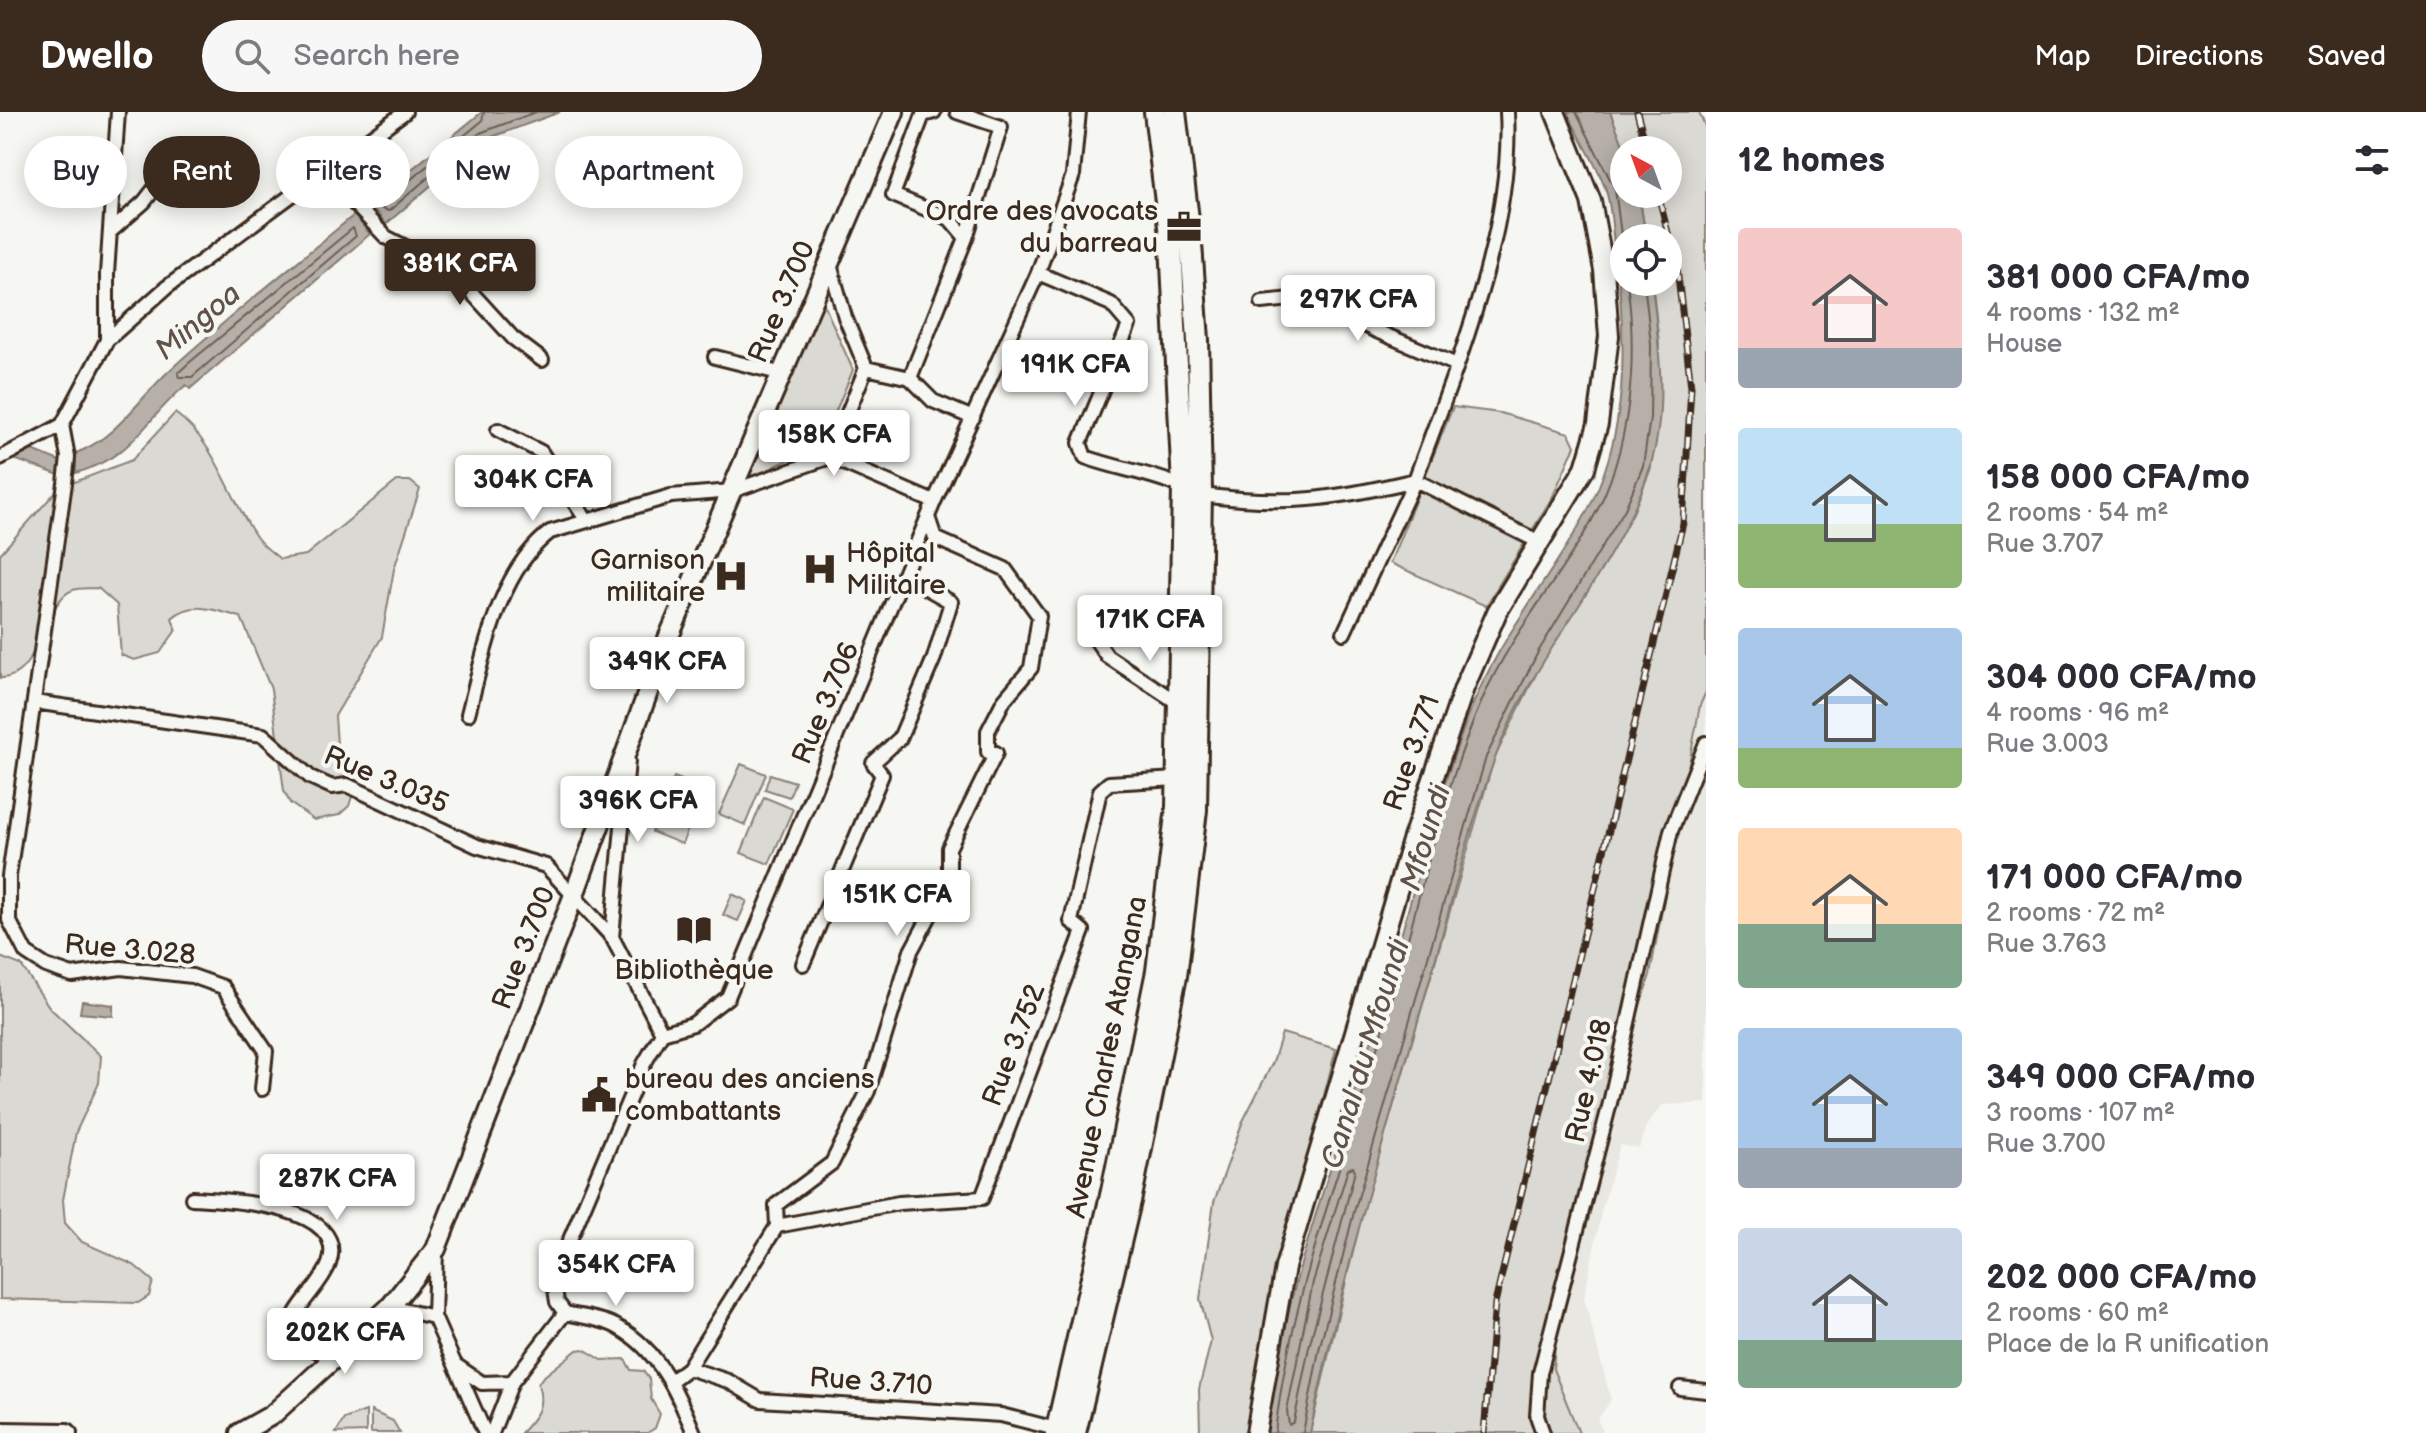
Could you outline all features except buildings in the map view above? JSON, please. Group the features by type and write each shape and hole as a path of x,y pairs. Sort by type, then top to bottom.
{"main road":[{"name":"Rue 3.700","path":"240,1433 272,1424 333,1359 390,1307 436,1249 630,748 664,648 894,112"},
{"name":"Avenue Charles Atangana","path":"1062,1432 1137,1171 1176,976 1194,825 1200,736 1192,491 1171,243 1155,112"},
{"name":"Avenue Charles Atangana","path":"1062,1432 1157,971 1177,779 1198,340 1191,244 1175,112"},
{"name":"Rue 3.771","path":"1256,1433 1285,1267 1412,841 1464,688 1497,612 1585,468 1598,424 1609,336 1607,292 1591,201 1555,112"},
{"path":"0,1432 67,1433"}],"street":[{"path":"107,340 118,112"},
{"path":"372,136 405,112"},
{"path":"934,112 923,115 893,195 950,219 966,238"},
{"path":"910,378 966,238 1001,127 957,112"},
{"name":"Rue 3.706","path":"662,1033 693,1024 728,997 934,502 1038,273 1073,175 1079,112"},
{"path":"1344,633 1415,480 1457,365 1503,199 1507,112"},
{"path":"110,232 143,203"},
{"path":"3,456 62,425 107,340 167,287 276,206"},
{"path":"360,208 386,237 451,270 513,338 542,360"},
{"path":"829,261 845,317 866,368 830,457"},
{"path":"1038,273 1111,304 1129,325 1080,443 1085,457 1112,467 1154,474 1192,491 1285,503 1339,498 1415,480 1539,542"},
{"path":"1262,302 1311,297 1374,330 1457,365"},
{"path":"715,357 783,374"},
{"path":"866,368 910,378 933,401 973,418"},
{"name":"Rue 3.028","path":"62,425 68,457 9,876 9,920 26,953 46,966 72,975 121,968 192,976 223,987 266,1051 262,1089"},
{"path":"498,430 541,452 587,521"},
{"path":"468,714 507,589 521,564 550,532 671,496 732,491 830,457 934,502"},
{"path":"672,1380 688,1368 777,1226 776,1205 832,1163 868,1091 911,951 949,880 949,848 996,753 988,752 988,731 1004,700 1031,668 1039,616 1005,569 935,538 929,520"},
{"path":"803,964 882,775 873,763 900,738 934,658 951,602 905,576"},
{"path":"1099,624 1096,640 1107,656 1181,705"},
{"name":"Rue 3.035","path":"34,702 263,735 310,777 332,787 347,785 477,846 546,866 574,895"},
{"name":"Rue 4.018","path":"1543,1433 1537,1416 1540,1373 1610,1103 1671,831 1706,743"},
{"path":"612,937 630,748"},
{"name":"Rue 3.752","path":"777,1226 899,1203 982,1198 1083,931 1071,921 1100,791 1109,783 1177,779"},
{"path":"574,895 612,937 662,1033 644,1064 566,1249 555,1289 557,1302 565,1313 619,1327 672,1380 694,1433"},
{"path":"192,1198 258,1202 276,1207 307,1221 327,1237 332,1250 329,1264 289,1332 293,1338 333,1359"},
{"path":"436,1249 434,1317 485,1433"},
{"path":"390,1307 434,1317"},
{"path":"492,1433 512,1382 565,1313"},
{"path":"456,1365 482,1383 512,1382"},
{"name":"Rue 3.710","path":"688,1368 728,1381 760,1400 1001,1415 1062,1432"},
{"path":"1680,1388 1706,1391"}],"shaded area":[{"path":"1610,112 1699,112 1706,128 1706,692 1700,705 1650,975 1584,1175 1563,1260 1553,1369 1579,1433 1310,1433 1362,1214 1494,759 1545,656 1633,513 1651,468 1659,343 1654,296 1682,296 1682,224 1644,224 1641,208 1682,208 1682,136 1619,136"},
{"path":"823,302 853,370 822,444 748,479"},
{"path":"1453,407 1500,413 1569,433 1575,446 1553,496 1486,606 1390,563"},
{"path":"175,413 189,425 212,455 257,538 280,559 306,555 397,481 410,481 420,489 394,569 382,637 335,716 337,744 350,767 353,793 349,806 339,815 314,820 290,803 284,791 271,689 241,617 205,608 180,612 172,618 176,630 160,653 134,660 121,655 117,605 98,588 76,589 63,596 24,666 13,675 0,678 0,554 59,488 132,460"},
{"path":"1706,644 1706,1103 1662,1105 1646,1126 1639,1148 1620,1145 1602,1208 1584,1298 1611,1400 1597,1420 1604,1433 1540,1433 1538,1352"},
{"path":"741,764 766,774 745,825 719,814"},
{"path":"770,774 795,782 789,797 765,789"},
{"path":"674,777 704,789 682,844 652,832"},
{"path":"764,797 793,809 769,864 741,853"},
{"path":"732,894 747,901 738,921 723,915"},
{"path":"0,957 21,965 50,1008 101,1056 99,1083 76,1132 63,1200 65,1223 82,1242 134,1265 153,1281 149,1296 138,1303 0,1299"},
{"path":"1282,1033 1336,1049 1298,1197 1250,1433 1200,1433 1199,1389 1211,1341 1200,1299 1214,1202 1243,1121 1273,1062"},
{"path":"584,1349 602,1360 625,1359 631,1370 643,1371 649,1379 651,1399 660,1414 655,1428 647,1433 521,1433 538,1411 541,1399 538,1384 542,1378 577,1350"},
{"path":"366,1411 366,1432 336,1433 344,1419"},
{"path":"371,1411 393,1421 400,1433 371,1433"}],"water":[{"path":"482,112 560,112 495,136 453,136"},
{"path":"1567,112 1610,112 1619,136 1610,136 1610,208 1641,208 1644,224 1612,224 1600,175"},
{"path":"426,158 426,190 410,203 410,171"},
{"path":"372,208 405,208 386,224"},
{"path":"354,215 370,234 190,389 186,385 171,398 125,447 96,466 76,473 76,453 116,427 159,380 193,349"},
{"path":"1620,296 1654,296 1660,401 1659,424 1649,470 1616,545 1529,686 1494,761 1466,848 1363,1213 1310,1433 1267,1433 1275,1378 1299,1270 1382,1006 1455,752 1492,664 1584,517 1610,454 1621,386"},
{"path":"30,449 62,462 59,475 14,459"},
{"path":"82,1001 113,1005 113,1016 80,1013"}],"railway":[{"path":"1637,112 1643,136"},
{"path":"1484,1433 1495,1303 1683,523 1691,387 1677,268 1662,208"}],"place":[{"name":"Ordre des avocats du barreau","path":"1184,227"},
{"name":"Hôpital Militaire","path":"820,569"},
{"name":"Garnison militaire","path":"731,576"},
{"name":"Bibliothèque","path":"694,930"},
{"name":"bureau des anciens combattants","path":"599,1095"}],"water label":[{"name":"Mingoa","path":"198,322"},
{"name":"Mfoundi","path":"1426,838"},
{"name":"Canal du Mfoundi","path":"1366,1054"}]}
